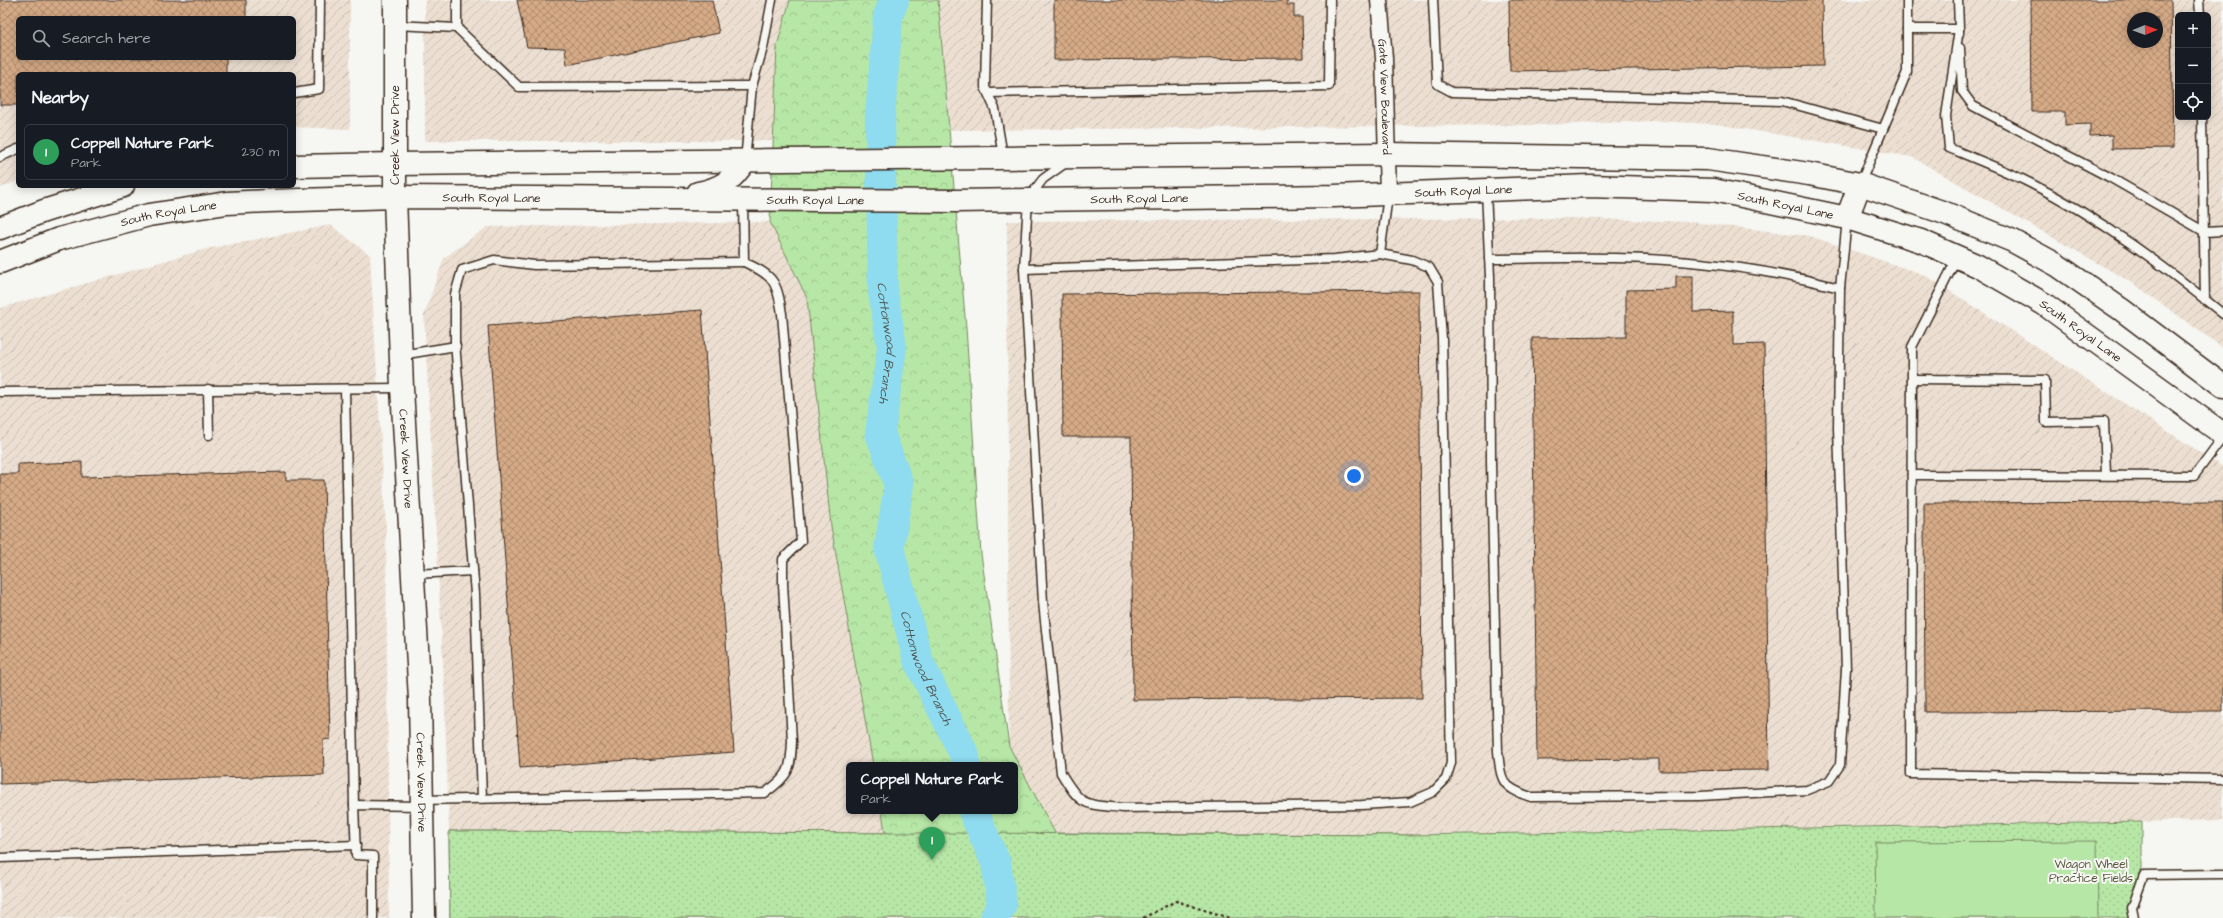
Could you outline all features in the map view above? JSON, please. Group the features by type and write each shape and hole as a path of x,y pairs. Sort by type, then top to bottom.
{"main road":[{"name":"Creek View Drive","path":"395,0 395,198 402,388 414,574 420,699 424,918"},
{"path":"296,166 816,159 1074,158 1388,154 1708,159 1809,174 1860,184 1972,224 2013,241 2057,265 2122,310 2223,386"},
{"path":"673,198 715,190 734,178 745,161"},
{"path":"1847,218 1860,184"},
{"name":"South Royal Lane","path":"0,262 59,239 149,215 227,203 395,198 743,198 956,201 1334,196 1589,186 1713,190 1847,218 1921,242 1978,266 2044,304 2223,435"},
{"path":"0,228 44,210 116,188"}],"street":[{"name":"Gate View Boulevard","path":"1379,0 1384,58 1388,193"}],"lane":[{"path":"296,93 319,89 320,0"},
{"path":"457,0 457,28"},
{"path":"745,161 752,86 763,48 772,0"},
{"path":"987,0 985,87 996,109 1003,158"},
{"path":"988,93 1329,86 1330,0"},
{"path":"1433,0 1437,84 1452,92 1782,101 1883,129"},
{"path":"1860,184 1907,72 1907,0"},
{"path":"1958,0 1962,92 1973,106 2111,178 2205,232 2223,231"},
{"path":"2199,0 2200,12"},
{"path":"394,24 457,28 519,87 752,86"},
{"path":"1907,29 1959,29"},
{"path":"1959,29 1946,116 1949,148 2030,183 2107,228 2170,272 2223,314"},
{"path":"2202,120 2205,300"},
{"path":"0,157 16,150"},
{"path":"1024,269 1335,259 1380,254 1412,260 1430,267 1438,282 1442,339 1451,764 1446,779 1433,792 1410,802 1362,805 1123,808 1088,805 1076,797 1061,773 1043,602 1024,269 1028,199 1043,179 1074,158"},
{"path":"1486,190 1490,259 1490,463 1498,751 1500,777 1512,790 1531,797 1700,796 1807,790 1829,781 1840,765 1846,669 1838,428 1840,288 1847,218"},
{"path":"1380,254 1388,193"},
{"path":"743,198 744,262"},
{"path":"1958,257 1912,347 1911,774 2223,778"},
{"path":"1490,259 1615,258 1720,265 1813,281 1840,288"},
{"path":"354,805 422,803 482,798 765,793 781,781 791,764 792,741 782,584 783,560 801,541 782,314 778,288 765,272 744,262 534,265 494,260 462,270 455,294 456,346 473,571 482,798"},
{"path":"401,354 456,346"},
{"path":"1912,379 2044,380 2046,422 2104,422 2106,476"},
{"path":"0,392 402,388"},
{"path":"208,389 209,435"},
{"path":"345,389 356,855 373,856 374,918"},
{"path":"1912,475 2194,476 2223,435"},
{"path":"414,574 473,571"},
{"path":"0,858 356,845"},
{"path":"2134,918 2132,908 2144,875 2223,874"}],"path":[{"path":"1143,918 1176,901 1230,918"}],"shaded area":[{"path":"0,0 350,0 350,129 296,127 296,72 16,72 16,182 0,188"},
{"path":"425,0 790,0 777,46 773,141 425,141"},
{"path":"938,0 2223,0 2223,348 2134,284 1912,157 1715,124 1655,121 1543,125 950,130"},
{"path":"1570,218 1691,222 1810,236 1925,275 2223,467 2223,820 1413,835 1055,834 1009,746 1007,221"},
{"path":"770,222 807,298 831,526 872,762 846,762 846,814 883,814 886,833 449,831 444,681 424,315 444,258 487,227"},
{"path":"331,225 370,255 386,530 389,918 0,918 0,308 206,249"}],"green space":[{"path":"790,0 938,0 966,328 981,554 1009,746 1017,762 872,762 831,526 807,298 770,222 777,46"},
{"path":"1018,763 1055,833 1413,835 1413,918 450,918 449,831 885,833 882,814 1018,814"},
{"name":"Wagon Wheel Practice Fields","path":"2142,822 2142,868 2132,899 2132,918 450,918 449,831 1413,835"},
{"name":"Wagon Wheel Practice Fields","path":"2097,841 2098,918 1876,918 1875,842"}],"building":[{"path":"0,0 246,0 246,16 16,16 16,60 226,60 226,72 16,72 16,105 0,105"},
{"path":"517,0 712,0 719,33 567,65 565,48 527,47"},
{"path":"1054,0 1287,0 1287,5 1294,5 1294,17 1302,17 1303,58 1054,60"},
{"path":"1509,0 1822,0 1823,66 1510,71"},
{"path":"2031,0 2171,0 2173,148 2112,149 2112,135 2090,136 2090,124 2065,125 2065,112 2032,112"},
{"path":"1676,276 1693,276 1693,312 1733,311 1733,345 1764,344 1769,770 1659,771 1659,759 1537,760 1532,338 1626,337 1626,290 1676,289"},
{"path":"1419,291 1422,698 1133,700 1131,437 1063,437 1062,294"},
{"path":"702,310 734,752 520,768 488,326"},
{"path":"82,462 82,477 286,472 286,480 324,480 330,739 323,740 324,775 0,784 0,474 18,474 18,464"},
{"path":"2223,502 2223,711 1925,712 1924,503"}],"waterway":[{"name":"Cottonwood Branch","path":"894,0 888,16 880,117 883,293 892,347 880,433 899,485 889,548 918,660 965,756 965,762"},
{"name":"Cottonwood Branch","path":"974,814 996,863 1002,904 995,918"}],"place":[{"name":"Coppell Nature Park","path":"932,860"}]}
